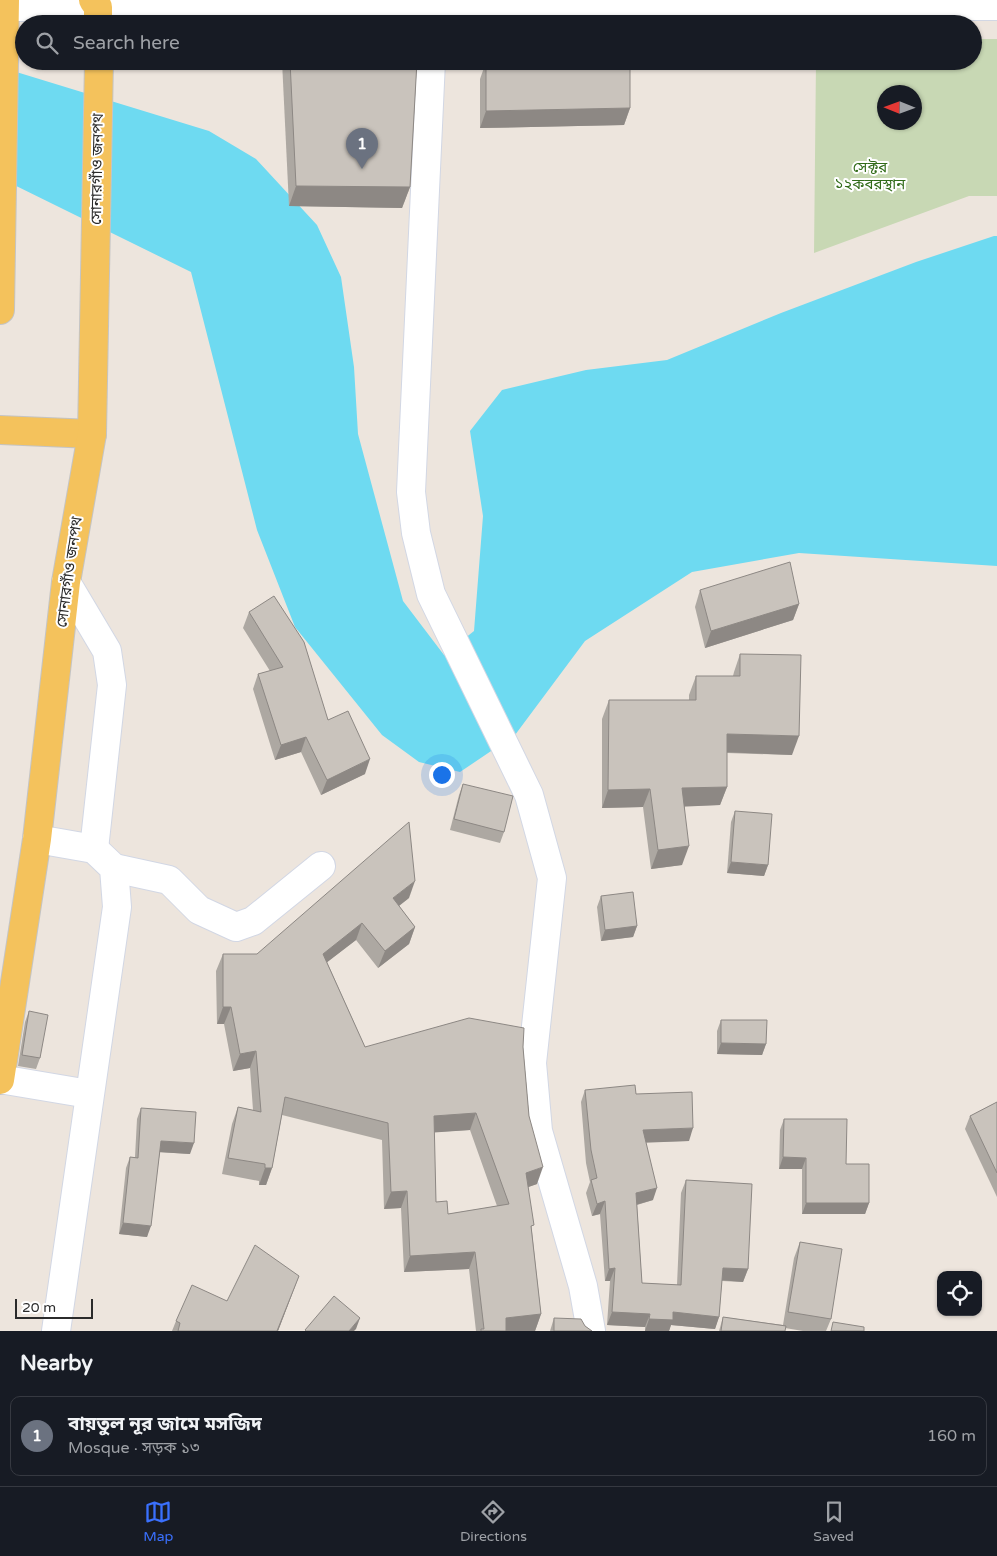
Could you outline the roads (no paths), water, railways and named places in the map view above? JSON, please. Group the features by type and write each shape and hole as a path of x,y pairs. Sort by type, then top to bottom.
{"main road":[{"path":"0,310 5,47 4,5"},
{"name":"সোনারগাঁও জনপথ","path":"0,1079 37,838 66,582 92,434 99,70"},
{"path":"0,430 92,434"}],"street":[{"path":"4,5 96,10 997,6"},
{"path":"430,70 411,492 416,533 431,594 529,795 552,878 532,1063 538,1131 583,1286 591,1331"},
{"path":"66,582 107,651 112,685 94,848"},
{"path":"37,838 94,848 114,868 169,880 199,910 236,927 253,922 321,866"},
{"path":"56,1331 117,906 114,868"},
{"path":"0,1079 89,1094"}],"water":[{"path":"0,67 209,131 256,159 317,225 341,277 354,367 358,434 403,601 444,655 474,631 483,516 470,431 502,390 586,370 667,360 781,313 916,262 994,236 997,236 997,566 799,553 692,572 585,641 515,735 460,772 419,762 382,735 295,627 257,530 191,272 0,178"}],"place":[{"name":"বায়তুল নূর জামে মসজিদ","path":"362,169"}],"park label":[{"name":"সেক্টর ১২কবরস্থান","path":"870,176"}]}
